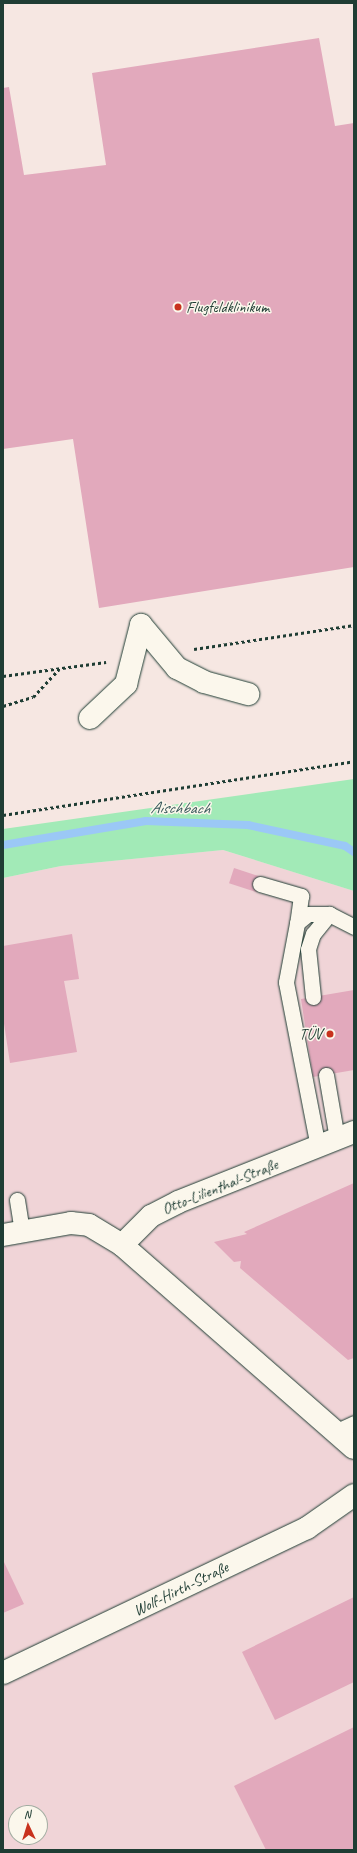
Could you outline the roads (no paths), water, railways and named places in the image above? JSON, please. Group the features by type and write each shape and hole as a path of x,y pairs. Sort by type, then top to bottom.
{"street":[{"path":"90,718 126,684 141,625 177,668 204,682 248,694"},
{"name":"Otto-Lilienthal-Straße","path":"122,1245 151,1216 178,1202 336,1139"},
{"path":"13,1233 71,1223 89,1226 122,1245 354,1448"},
{"name":"Wolf-Hirth-Straße","path":"3,1674 307,1528 354,1495"}],"lane":[{"path":"260,884 302,896 286,982 336,1139"},
{"path":"297,923 308,914 329,914 354,928"},
{"path":"313,997 308,949 313,934 329,914"},
{"path":"326,1075 336,1139"},
{"path":"13,1233 17,1200"},
{"path":"335,1432 354,1423"}],"waterway":[{"name":"Aischbach","path":"3,845 146,821 248,825 345,846 354,852"}],"place":[{"name":"Flugfeldklinikum","path":"178,307"},
{"name":"TÜV","path":"330,1034"}]}
